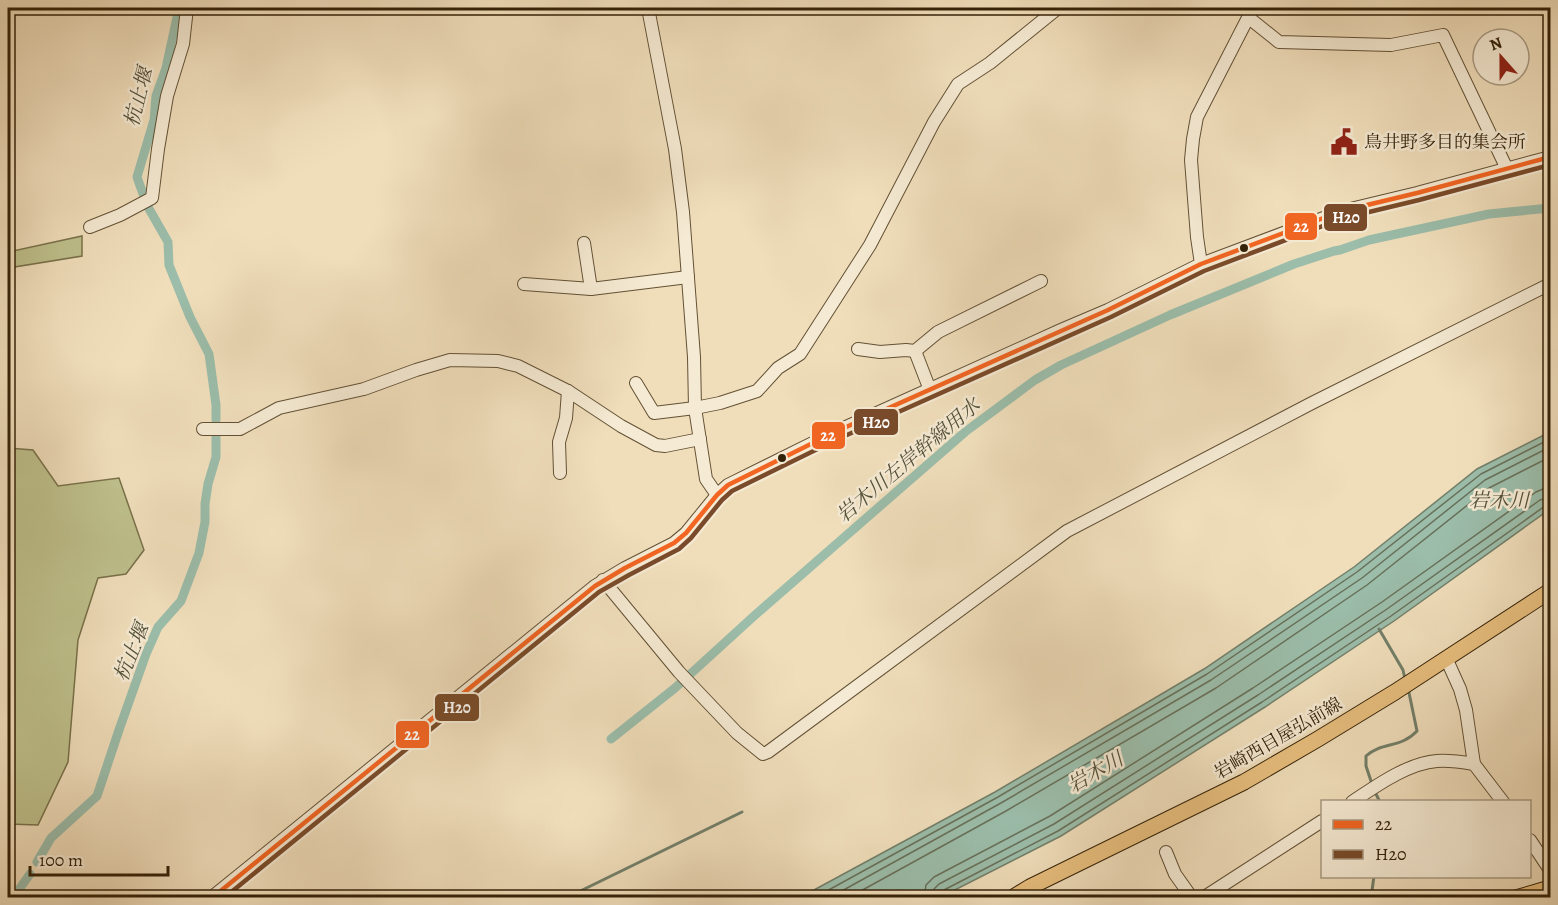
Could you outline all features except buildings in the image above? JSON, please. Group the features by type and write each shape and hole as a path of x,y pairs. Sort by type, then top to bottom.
{"main road":[{"name":"岩崎西目屋弘前線","path":"1012,897 1244,782 1395,692 1551,591"},
{"path":"1516,897 1551,888"}],"street":[{"path":"90,227 120,215 152,198 167,96 183,44 187,8"},
{"path":"648,8 675,149 683,212 694,357 695,408 706,479 717,495"},
{"path":"636,383 654,413 695,408 757,391 778,368 800,354 870,245 934,122 958,84 990,63 1058,8"},
{"path":"1201,264 1191,160 1197,117 1238,34 1251,13 1279,42 1391,45 1443,35 1507,169"},
{"path":"211,897 603,580 674,543 686,533 717,495 749,474 835,432 1108,310 1201,264 1342,211 1551,157"},
{"path":"584,243 591,289"},
{"path":"524,284 591,289 688,277"},
{"path":"858,349 880,352 915,351 938,332 1041,281"},
{"path":"603,580 690,684 737,733 763,754 1067,531 1312,403 1551,284"},
{"path":"915,351 930,390"},
{"path":"203,429 240,429 279,408 364,389 450,360 498,361 518,366 568,391 621,426 656,445 665,446 700,439"},
{"path":"560,473 559,442 566,418 568,391"},
{"path":"1446,658 1460,689 1466,710 1474,764 1502,800"},
{"path":"1354,800 1417,765 1435,761 1474,764"},
{"path":"1203,897 1220,893 1321,822"},
{"path":"1531,841 1549,865"},
{"path":"1166,852 1175,874 1192,897"}],"green space":[{"path":"82,236 82,256 8,268 8,252"},
{"path":"8,448 33,450 58,486 119,478 144,550 126,574 98,578 78,640 68,762 38,825 8,824"}],"water":[{"name":"岩木川","path":"1550,432 1550,509 1394,621 1265,707 1061,836 941,897 801,897 995,792 1204,669 1354,567 1477,469"}],"waterway":[{"name":"杭止堰","path":"143,194 137,177 154,120 156,96 166,68 179,8"},
{"name":"杭止堰","path":"148,207 168,242 169,265 190,317 209,354 216,420"},
{"name":"岩木川左岸幹線用水","path":"611,739 675,688 965,432 1035,380 1061,365 1170,315 1294,264 1334,251 1369,240 1489,214 1550,208"},
{"name":"杭止堰","path":"37,862 51,838 97,796 146,654 158,627 181,601 199,553 205,522 208,484 216,457 216,437"},
{"path":"1379,629 1403,670 1405,679"},
{"path":"1372,784 1366,766 1366,756 1379,748 1411,737 1417,731 1408,688"},
{"path":"1374,790 1379,800"},
{"path":"566,898 742,812"},
{"name":"杭止堰","path":"13,898 30,874"},
{"path":"1371,898 1374,878"}],"transit line":[{"name":"22","path":"212,898 595,586 674,543 686,533 728,485 835,432 1108,310 1201,264 1342,211 1550,157"},
{"name":"H20","path":"224,898 599,592 679,549 732,491 838,439 1111,317 1204,271 1344,218 1550,165"}],"place":[{"name":"鳥井野多目的集会所","path":"1344,142"}]}
